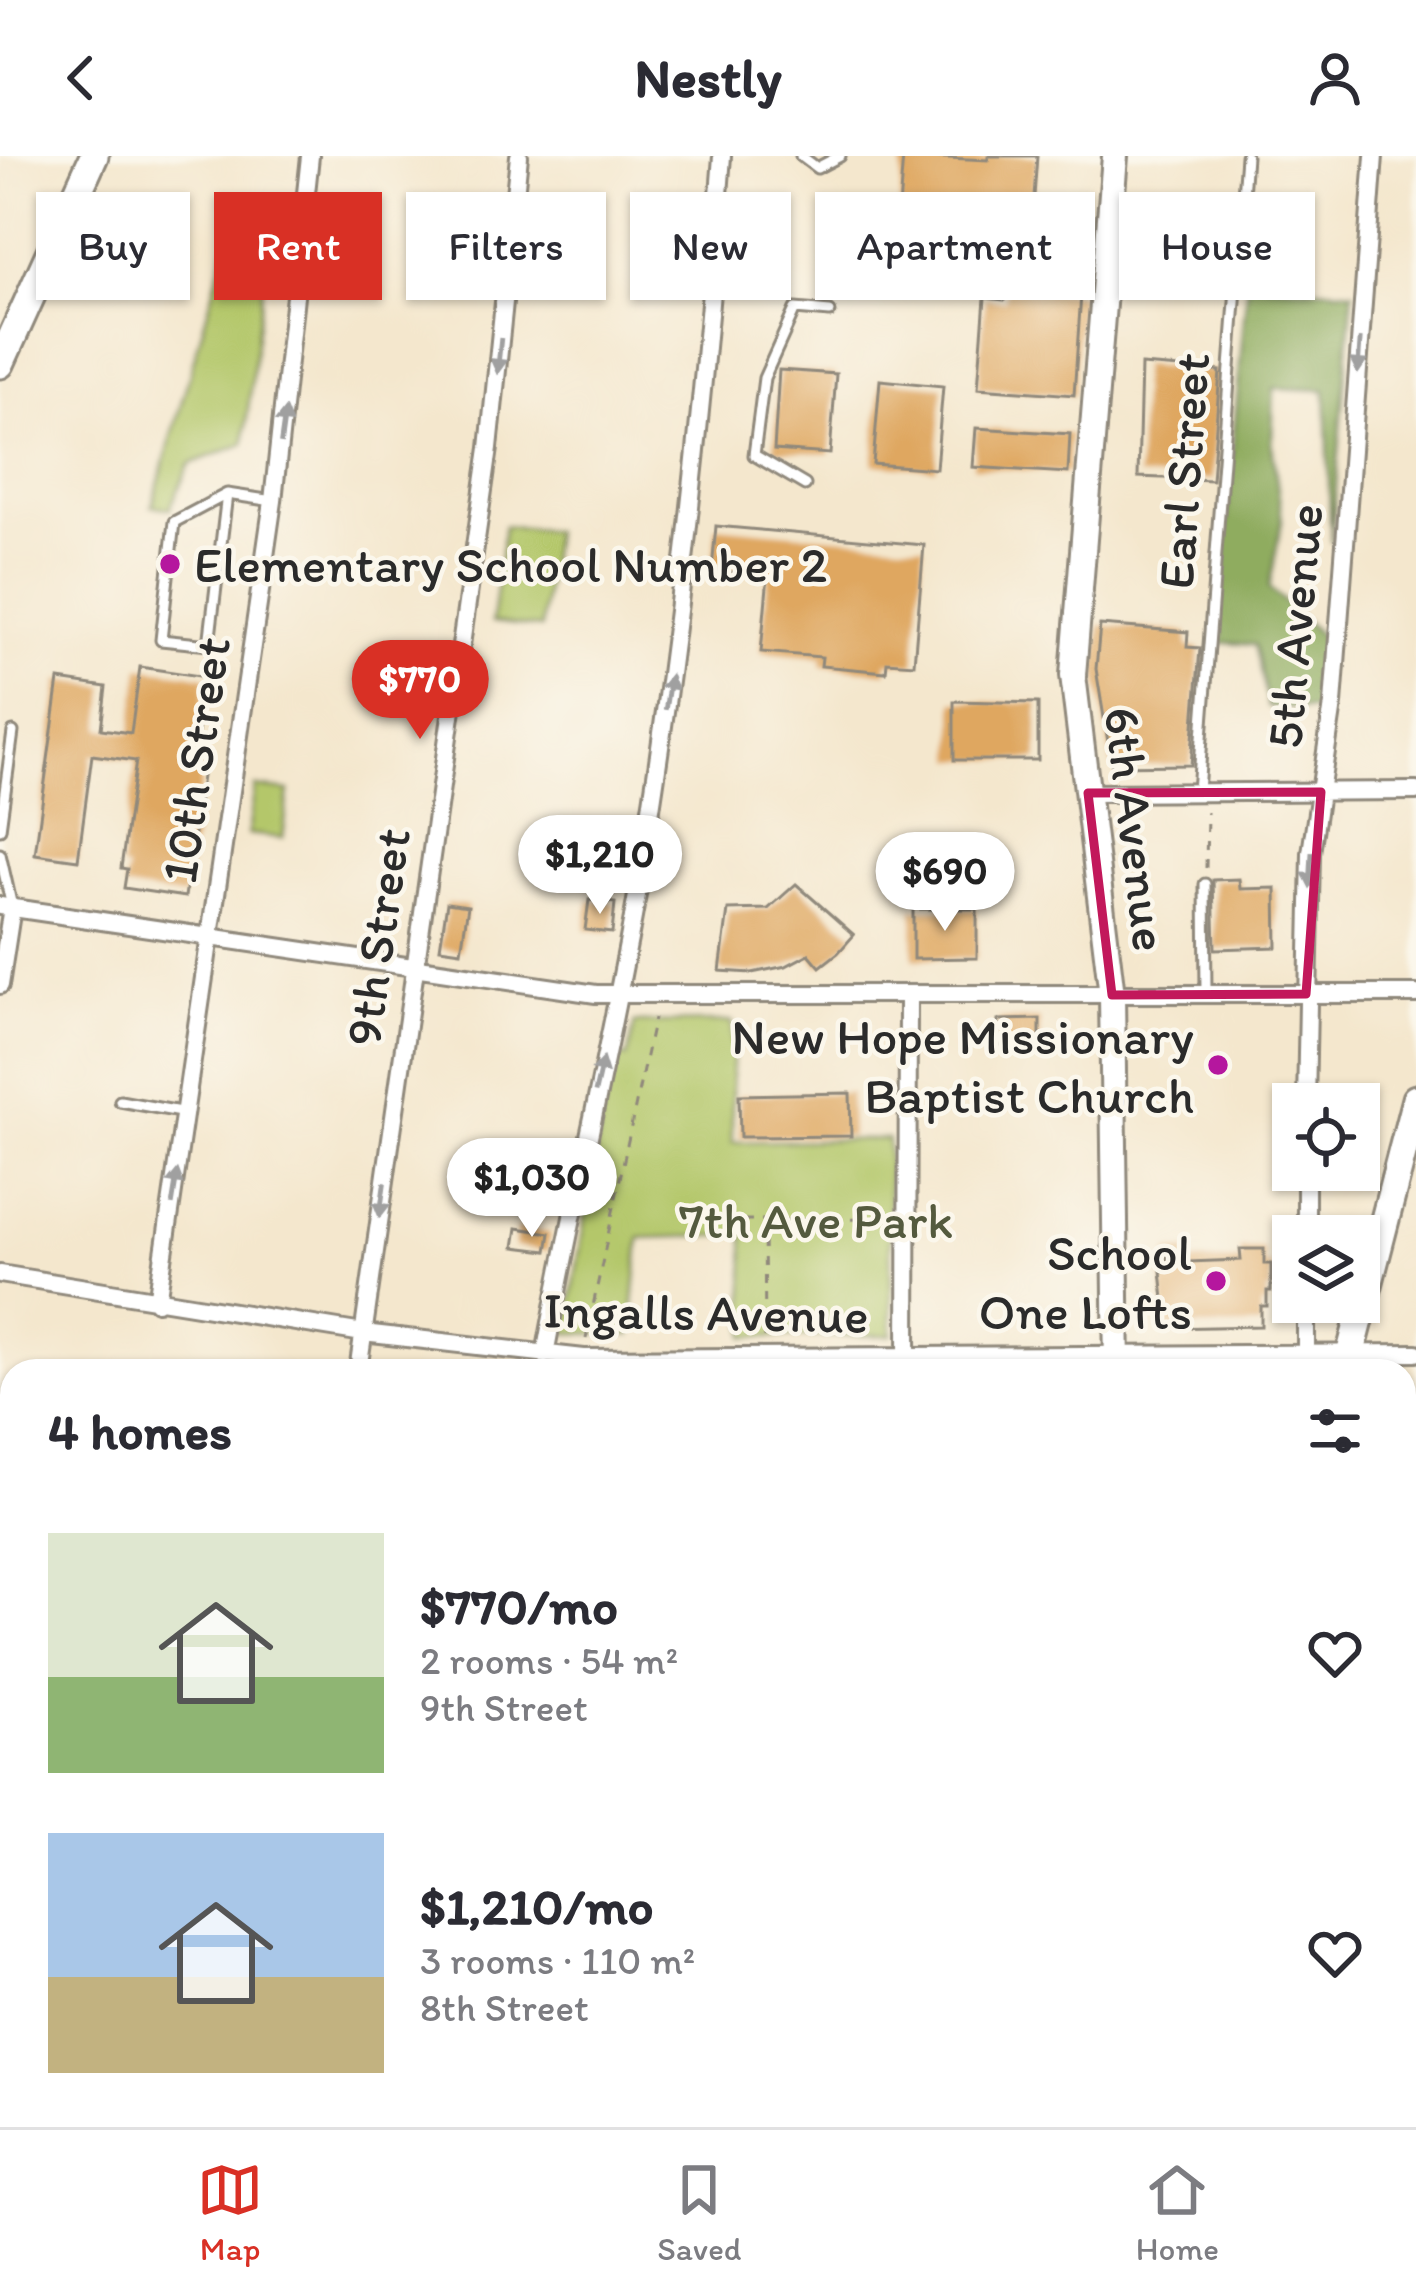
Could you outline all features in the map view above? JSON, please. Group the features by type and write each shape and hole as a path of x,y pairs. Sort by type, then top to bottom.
{"main road":[{"path":"0,364 94,156"},
{"path":"1349,1359 1416,1099"}],"street":[{"name":"10th Street","path":"157,1302 273,501 310,156"},
{"name":"9th Street","path":"360,1359 489,448 519,156"},
{"path":"545,1355 617,996 689,546 722,156"},
{"name":"6th Avenue","path":"1115,156 1073,675 1112,995 1117,1359"},
{"name":"5th Avenue","path":"1306,1083 1311,853 1333,704 1374,156"},
{"path":"1088,793 1416,791"},
{"path":"0,985 6,907 617,996 1416,994"},
{"path":"907,1359 908,997"},
{"name":"Ingalls Avenue","path":"0,1274 363,1333 604,1359"},
{"path":"1306,1323 1306,1359"},
{"name":"Ingalls Avenue","path":"1371,1359 1416,1353"},
{"name":"Ingalls Avenue","path":"749,1359 806,1359"}],"lane":[{"path":"801,156 817,168 840,156"},
{"name":"Earl Street","path":"1203,792 1246,156"},
{"path":"805,485 754,455 764,378 795,309 830,312"},
{"path":"227,494 209,646 160,640 174,522 227,494 273,501"},
{"path":"0,829 13,732"},
{"path":"0,854 6,907"},
{"path":"1205,884 1206,995"},
{"path":"120,1101 186,1114"}],"path":[{"path":"1203,792 1205,884"},
{"path":"584,1358 654,1018"},
{"path":"743,1220 908,1219"},
{"path":"764,1220 766,1357"}],"highlighted area":[{"path":"1321,792 1306,994 1112,995 1088,793"}],"green space":[{"path":"1315,288 1353,291 1331,543 1326,390 1274,388 1272,444 1282,521 1269,588 1323,638 1316,710 1268,707 1255,645 1216,642 1246,300 1315,300"},
{"path":"214,289 214,300 261,300 244,444 190,464 170,508 152,506"},
{"path":"504,526 553,531 541,628 492,622"},
{"path":"255,787 289,791 283,838 248,834"},
{"name":"7th Ave Park","path":"732,1022 732,1142 888,1139 892,1335 746,1337 744,1235 640,1238 631,1335 566,1333 612,1055 627,1058 635,1023"}],"building":[{"path":"903,156 988,160 988,156 1037,156 1034,192 900,192"},
{"path":"985,300 1081,300 1074,395 978,388"},
{"path":"1141,365 1220,371 1212,480 1138,477"},
{"path":"779,370 836,374 830,454 774,450"},
{"path":"880,380 943,386 936,469 873,464"},
{"path":"976,428 1070,434 1068,473 973,467"},
{"path":"716,526 924,545 914,664 887,662 886,672 821,666 822,657 761,652 768,575 712,570"},
{"path":"1100,625 1188,632 1187,647 1200,648 1191,765 1112,766 1096,669"},
{"name":"Elementary School Number 2","path":"140,667 206,677 193,768 203,769 185,897 124,888 127,869 121,868 136,761 92,755 78,860 35,854 59,680 106,687 101,729 131,733"},
{"path":"954,701 1038,703 1038,760 954,760"},
{"path":"1239,879 1240,889 1276,888 1277,947 1215,949 1213,880"},
{"path":"796,884 854,935 820,967 809,954 786,966 752,973 720,971 728,910 768,909"},
{"path":"589,900 615,903 612,933 585,930"},
{"path":"447,903 468,906 461,951 440,948"},
{"path":"913,909 977,909 977,958 913,959"},
{"path":"1040,1019 1040,1044 998,1045 998,1020"},
{"path":"850,1093 851,1136 740,1137 739,1095"},
{"path":"517,1228 550,1233 547,1251 514,1247"},
{"name":"School One Lofts","path":"1240,1249 1264,1249 1264,1264 1271,1264 1271,1291 1267,1291 1267,1306 1261,1306 1261,1326 1167,1328 1161,1271 1167,1271 1167,1251 1188,1250 1188,1262 1241,1260"}],"place":[{"name":"Elementary School Number 2","path":"170,564"},
{"name":"New Hope Missionary Baptist Church","path":"1218,1065"},
{"name":"School One Lofts","path":"1216,1281"}]}
